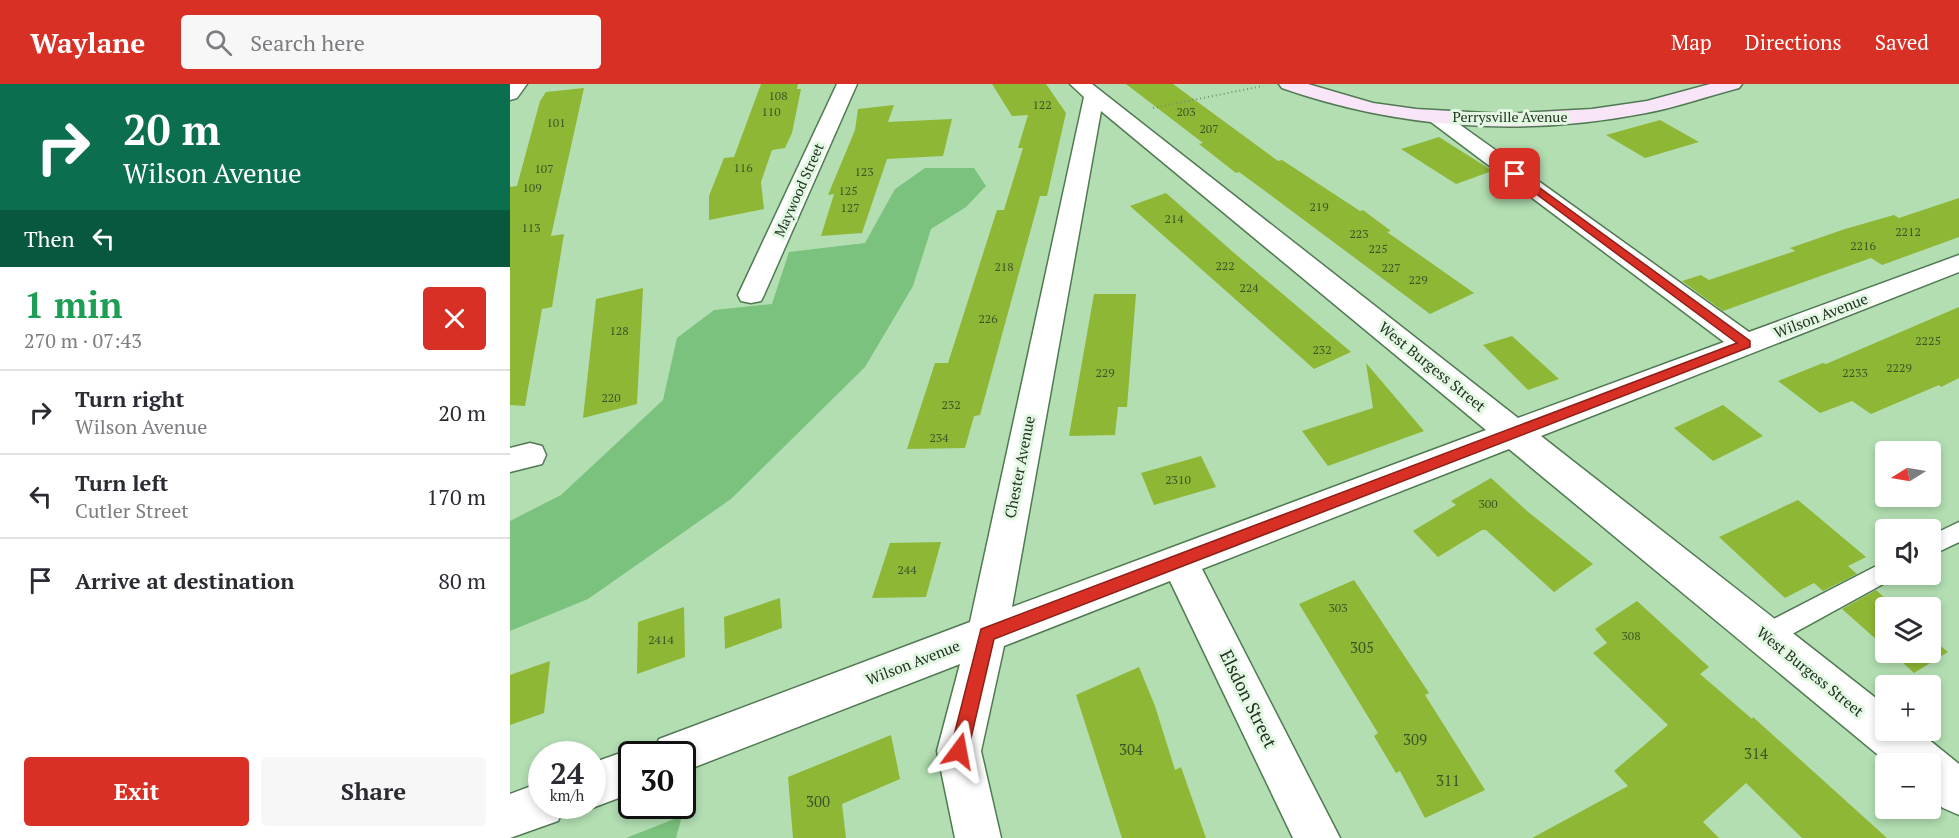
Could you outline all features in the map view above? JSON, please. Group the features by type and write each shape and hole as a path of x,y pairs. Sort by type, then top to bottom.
{"street":[{"path":"510,94 517,84"},
{"name":"Maywood Street","path":"751,295 847,84"},
{"name":"Perrysville Avenue","path":"1289,84 1330,100 1381,111 1438,117 1515,120 1578,117 1637,109 1732,84"},
{"name":"West Burgess Street","path":"1087,90 1910,753"},
{"name":"Chester Avenue","path":"978,838 959,751 987,634 1087,90"},
{"path":"1438,117 1746,344"},
{"name":"Wilson Avenue","path":"696,746 1959,263"},
{"name":"Elsdon Street","path":"1179,561 1317,838"},
{"path":"1941,778 1959,792"},
{"path":"510,818 528,811"}],"lane":[{"path":"1941,541 1959,531"},
{"path":"1765,636 1875,577"}],"path":[{"path":"1119,115 1264,86"}],"green space":[{"path":"925,168 974,168 986,186 966,207 931,229 913,286 865,367 731,499 588,599 510,631 510,521 561,495 663,400 677,338 714,310 772,304 789,252 865,243 895,189"},
{"path":"674,819 681,819 676,838 626,838"}],"building":[{"path":"761,84 798,84 797,89 801,89 792,133 785,148 772,150 761,182 764,209 709,220 709,196 724,158 734,157"},
{"path":"992,84 1046,84 1066,113 1047,196 1040,196 980,415 974,416 965,448 907,449 935,363 948,363 997,210 1004,210 1023,148 1018,148 1028,115 1012,116"},
{"path":"1126,84 1173,84 1278,161 1282,160 1360,211 1363,210 1391,231 1387,232 1474,293 1430,314 1239,172 1236,173 1199,144 1203,143"},
{"path":"584,88 551,236 564,234 552,307 542,309 525,406 510,405 510,187 517,186 540,101 546,92"},
{"path":"894,105 888,122 952,119 943,156 887,159 862,233 821,236 834,194 828,195 855,130 858,109"},
{"path":"1660,120 1699,142 1645,158 1606,135"},
{"path":"1439,137 1492,171 1456,184 1401,149"},
{"path":"1166,193 1351,352 1314,369 1130,206"},
{"path":"1959,198 1959,237 1882,265 1871,258 1723,311 1682,281 1701,275 1709,280 1795,251 1790,248 1845,229 1894,215 1899,218"},
{"path":"643,288 637,404 583,418 596,299"},
{"path":"1094,294 1136,294 1127,407 1118,407 1115,435 1069,436"},
{"path":"1959,307 1959,378 1941,387 1939,385 1871,414 1852,401 1820,413 1778,381 1823,363 1826,364"},
{"path":"1512,336 1559,379 1528,390 1483,345"},
{"path":"1366,363 1424,431 1328,466 1302,431 1373,408"},
{"path":"1723,405 1763,436 1713,461 1674,428"},
{"path":"1201,456 1216,487 1154,505 1141,473"},
{"path":"1491,478 1527,511 1593,564 1554,592 1486,530 1482,530 1438,557 1413,531 1456,505 1451,501"},
{"path":"1798,500 1866,557 1848,566 1857,574 1823,591 1814,583 1785,598 1719,537"},
{"path":"941,542 926,597 872,598 890,543"},
{"path":"1354,580 1429,693 1425,695 1485,790 1425,818 1400,771 1396,773 1374,736 1378,733 1299,604"},
{"path":"1876,590 1884,597 1875,597 1875,638 1842,609"},
{"path":"780,598 782,628 725,649 724,617"},
{"path":"1637,601 1709,667 1700,674 1752,719 1753,717 1887,838 1802,838 1746,783 1703,822 1719,838 1532,838 1628,786 1614,771 1668,725 1593,653 1607,643 1595,629"},
{"path":"684,607 685,657 637,674 638,622"},
{"path":"1941,646 1948,652 1941,656"},
{"path":"550,661 544,713 510,725 510,675"},
{"path":"1903,663 1930,663 1914,673"},
{"path":"1139,667 1155,706 1175,770 1181,767 1206,838 1122,838 1076,695"},
{"path":"891,735 900,779 842,804 846,838 793,838 788,777"}],"route":[{"path":"959,751 987,634 1746,344 1515,174"}]}
